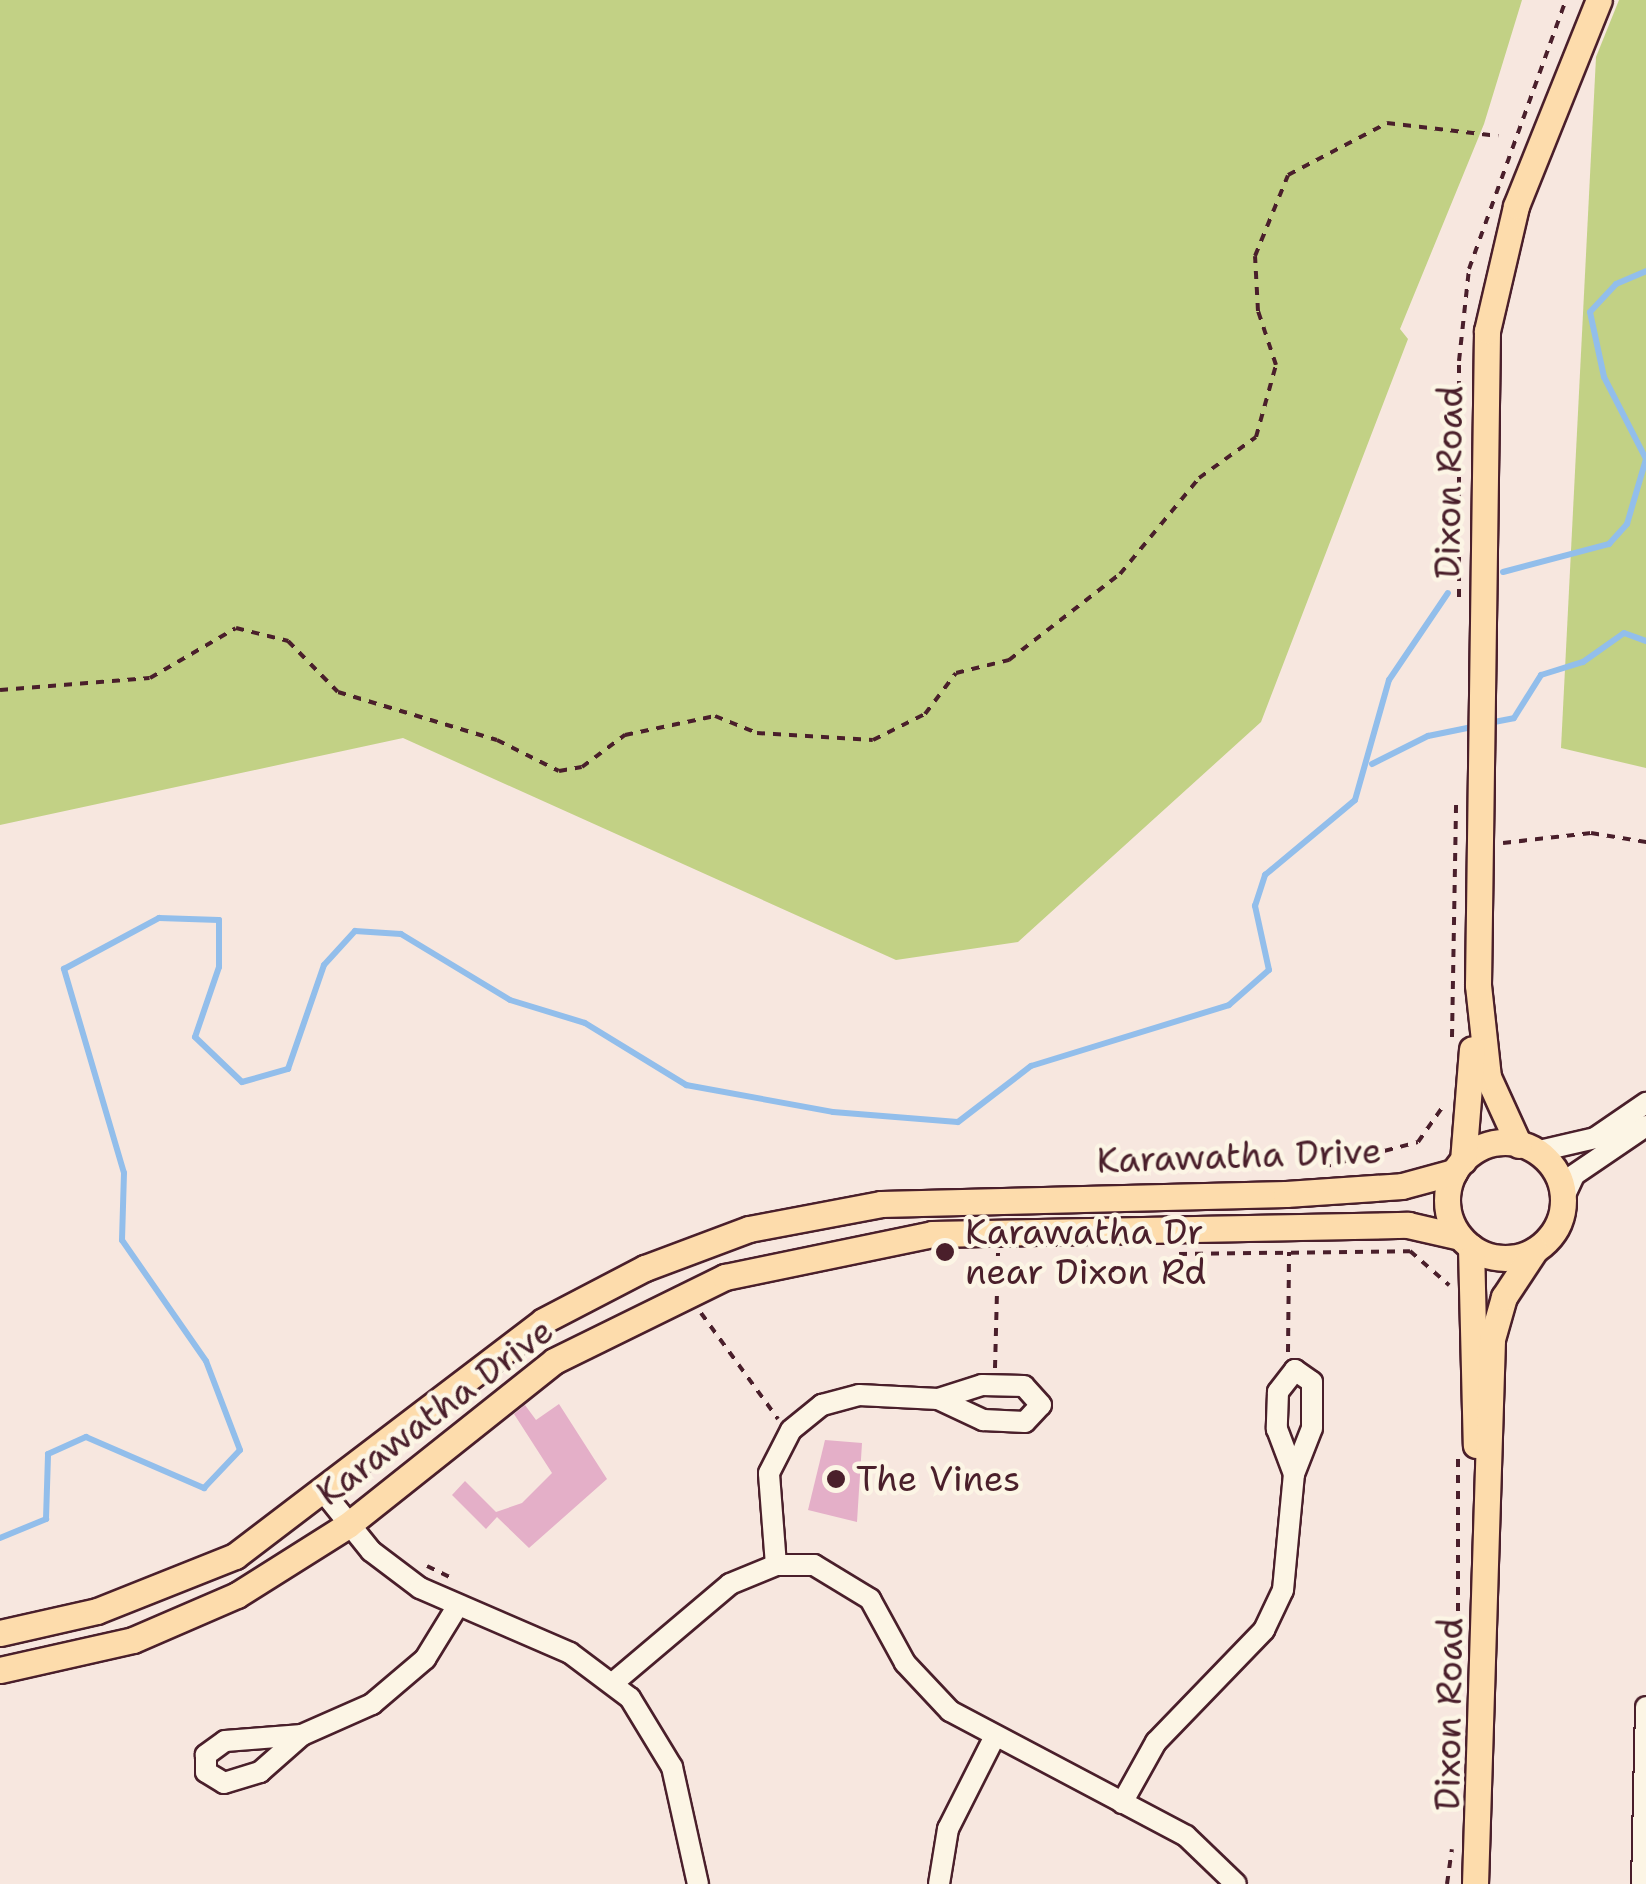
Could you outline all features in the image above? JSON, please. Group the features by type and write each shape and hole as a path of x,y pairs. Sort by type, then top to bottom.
{"main road":[{"name":"Dixon Road","path":"1459,1166 1478,985 1481,700 1494,289 1516,206 1599,0"},
{"name":"Dixon Road","path":"1478,985 1488,1077 1527,1148"},
{"path":"1491,1144 1527,1148 1554,1170 1562,1199 1558,1223 1535,1250 1499,1258 1465,1242 1447,1200 1459,1166 1491,1144"},
{"name":"Karawatha Drive","path":"0,1632 169,1586 326,1495 543,1321 748,1229 881,1204 1286,1194 1402,1186 1459,1166"},
{"name":"Karawatha Drive","path":"0,1670 94,1652 210,1608 348,1525 464,1426 602,1331 724,1276 794,1258 1022,1230 1408,1225 1465,1242"},
{"name":"Dixon Road","path":"1465,1242 1486,1544"},
{"name":"Dixon Road","path":"1475,1884 1494,1328 1535,1250"}],"street":[{"path":"1527,1148 1595,1138 1646,1103"},
{"path":"1562,1199 1574,1175 1646,1126"},
{"path":"1122,1804 1156,1742 1276,1608 1292,1554 1294,1474 1312,1428 1313,1390 1295,1370 1278,1392 1277,1429 1294,1474"},
{"path":"776,1565 766,1495 790,1430 841,1398 938,1399"},
{"path":"326,1495 348,1525 386,1564 457,1607 570,1653 613,1683 672,1766 698,1884"},
{"path":"613,1683 730,1584 776,1565 814,1565 857,1586 918,1680 994,1738 1206,1848 1236,1884"},
{"path":"302,1736 401,1684 457,1607"},
{"path":"1642,1884 1646,1707"},
{"path":"940,1884 948,1829 994,1738"}],"path":[{"path":"0,690 150,678 236,628 288,641 338,692 497,740 559,771 625,735 715,716 758,733 873,740 925,714 956,673 1009,660 1112,581 1199,478 1256,438 1276,364 1258,311 1256,256 1288,175 1387,123 1498,136"},
{"path":"1452,1048 1457,790"},
{"path":"1499,843 1613,836 1646,842"},
{"path":"1303,1171 1418,1142 1447,1096"},
{"path":"1410,1250 1437,1266 1450,1290"},
{"path":"1290,1252 1295,1370"},
{"path":"984,1254 998,1253 995,1362"},
{"path":"682,1317 713,1304"},
{"path":"698,1310 790,1430"},
{"path":"1457,1440 1458,1680"},
{"path":"416,1561 469,1586"}],"green space":[{"path":"0,0 1522,0 1484,124 1400,329 1408,339 1261,722 1018,942 896,960 403,738 0,825"},
{"path":"1619,0 1646,0 1646,768 1561,748 1596,57"}],"building":[{"path":"559,1404 607,1479 529,1548 497,1517 486,1529 452,1495 465,1481 496,1512 522,1503 552,1473 514,1414 525,1405 536,1420"},
{"name":"The Vines","path":"825,1440 862,1443 857,1522 808,1510"}],"waterway":[{"path":"1503,572 1609,544 1627,524 1646,459 1604,377 1590,312 1616,284 1646,271"},
{"path":"0,1538 46,1519 48,1454 86,1437 204,1488 240,1450 206,1361 122,1240 124,1173 64,969 159,918 219,920 219,967 195,1037 242,1082 288,1069 324,965 355,931 401,934 510,1000 585,1023 686,1085 833,1112 958,1122 1031,1066 1229,1005 1269,970 1255,906 1265,875 1355,800 1389,680 1448,593"},
{"path":"1489,723 1514,718 1541,675 1583,662 1624,633 1646,641"},
{"path":"1372,764 1428,736 1477,726"}],"place":[{"name":"Karawatha Dr near Dixon Rd","path":"945,1252"},
{"name":"The Vines","path":"836,1479"}]}
